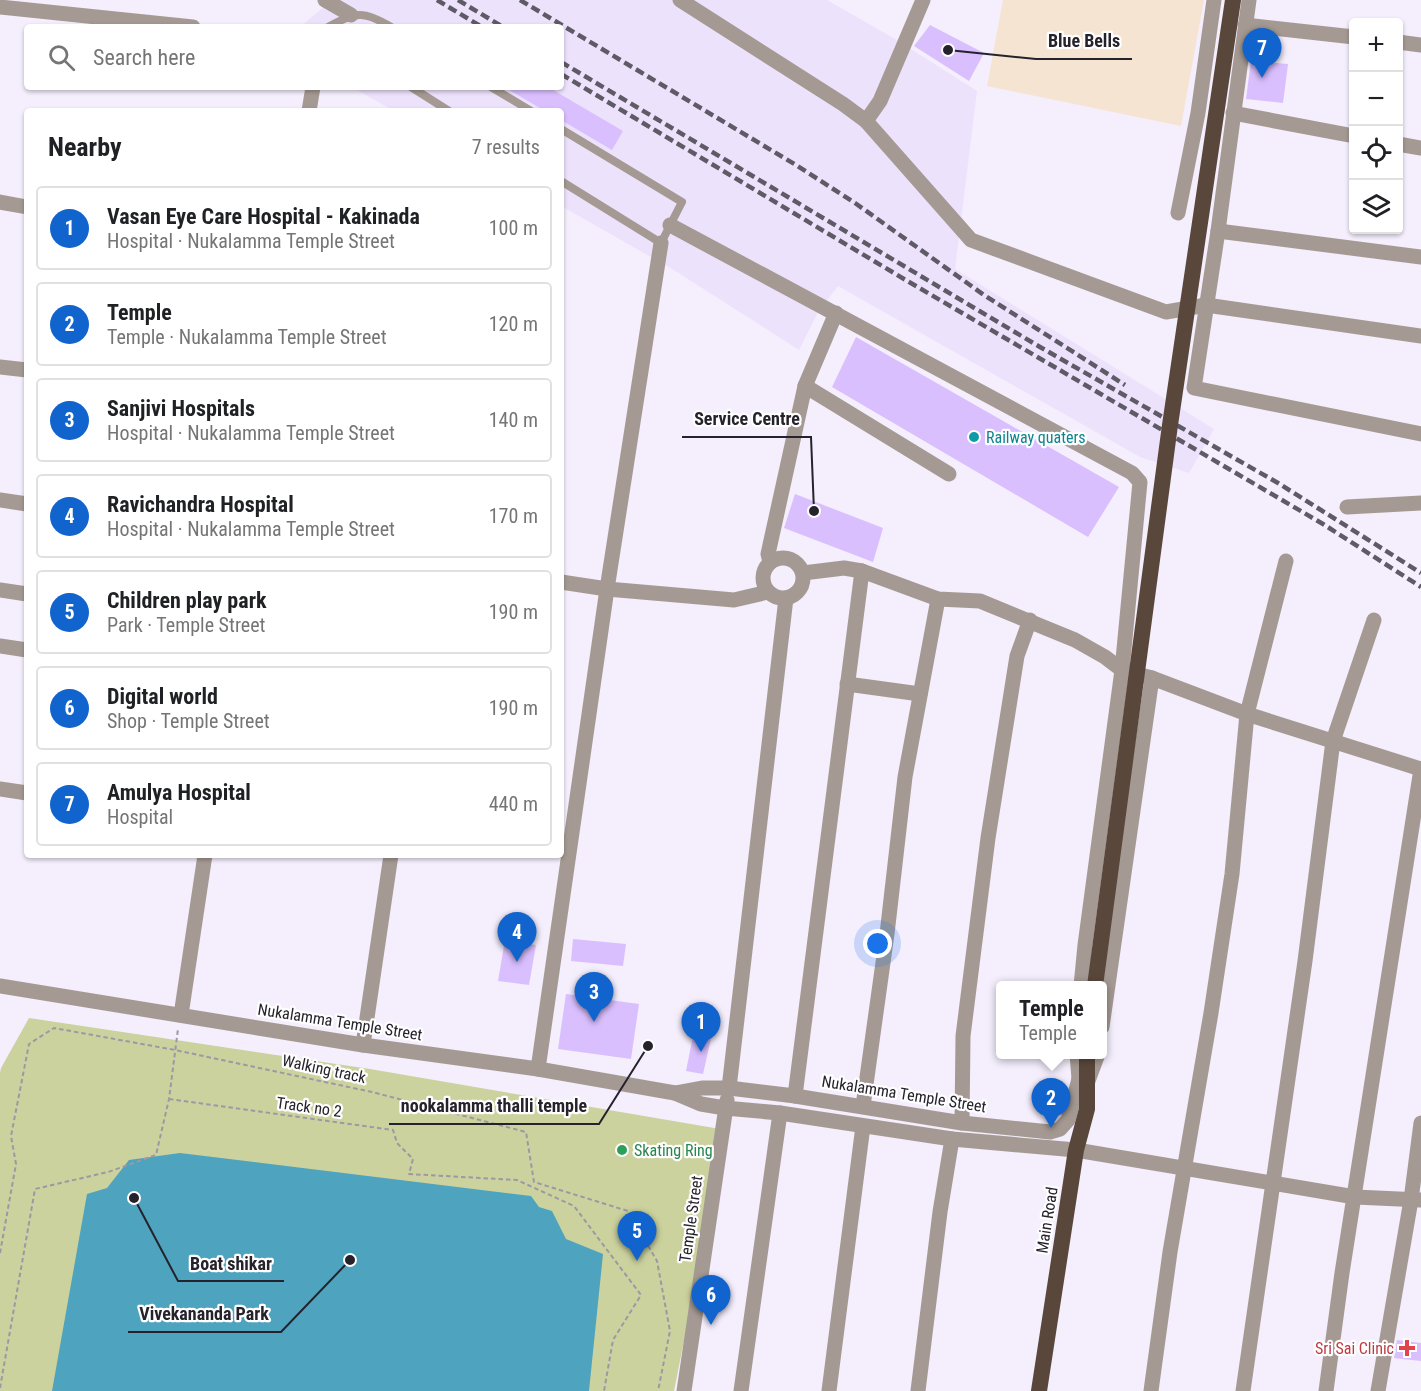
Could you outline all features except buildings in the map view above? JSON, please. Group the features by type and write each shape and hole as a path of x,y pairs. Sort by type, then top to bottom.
{"highway":[{"path":"1096,981 1169,435 1233,0"},
{"name":"Main Road","path":"1039,1391 1076,1150 1087,1109 1086,1065"}],"street":[{"path":"325,0 351,15"},
{"path":"680,0 866,121 971,240 1166,312 1206,305 1421,336"},
{"path":"866,121 880,101 923,0"},
{"path":"1178,213 1198,112 1214,0"},
{"path":"1249,0 1194,388 1421,434"},
{"path":"1,9 161,24"},
{"path":"1245,25 1349,37"},
{"path":"1403,43 1421,45"},
{"path":"310,108 312,90"},
{"path":"1233,113 1349,134"},
{"path":"1403,145 1421,148"},
{"path":"0,202 24,206"},
{"path":"670,225 1132,473 1140,483 1122,670 1081,981"},
{"path":"1218,231 1421,257"},
{"path":"538,1069 607,590 661,243"},
{"path":"770,562 768,554 805,386 836,313"},
{"path":"0,367 24,370"},
{"path":"805,386 949,474"},
{"path":"0,500 24,504"},
{"path":"1347,507 1420,501"},
{"path":"783,558 796,562 803,573 804,580 798,592 786,598 779,598 768,592 762,580 770,562 783,558"},
{"path":"1151,1391 1170,1252 1232,874 1247,714 1286,561"},
{"path":"803,573 844,568 862,572 938,599 980,601 1075,640 1105,657 1122,670 1152,678 1247,714 1421,769 1342,1273 1326,1391"},
{"path":"795,1096 862,572"},
{"path":"564,583 607,590 734,600 768,592"},
{"path":"0,590 24,594"},
{"name":"Temple Street","path":"684,1391 729,1088 786,598"},
{"path":"863,1106 887,934 905,777 938,599"},
{"path":"962,1123 963,1036 988,838 1017,656 1030,620"},
{"path":"1243,1391 1305,961 1333,741 1374,620"},
{"path":"0,646 24,650"},
{"path":"1107,992 1152,678"},
{"path":"847,684 920,694"},
{"path":"0,789 24,793"},
{"path":"181,1015 205,858"},
{"path":"363,1045 391,858"},
{"name":"Nukalamma Temple Street","path":"0,986 363,1045 538,1069 675,1093 700,1104 725,1108 780,1113 952,1139 1076,1150 1355,1197 1416,1200"},
{"name":"Nukalamma Temple Street","path":"675,1093 702,1088 729,1088 863,1106 962,1123 1050,1132 1060,1129 1068,1120 1086,1065"},
{"path":"741,1391 780,1113"},
{"path":"1378,1391 1416,1200 1421,1123"},
{"path":"829,1391 863,1126"},
{"path":"918,1391 940,1212 952,1139"}],"lane":[{"path":"334,24 351,15 373,16 386,24"},
{"path":"416,90 444,108"},
{"path":"496,90 526,108"},
{"path":"564,131 682,202 661,243 564,183"}],"path":[{"path":"0,1388 35,1189 108,1172 156,1155 169,1099 181,1015"},
{"name":"Walking track","path":"0,1253 16,1164 11,1136 29,1044 54,1028 175,1050 372,1092 526,1132 534,1182 628,1211 657,1261 670,1331 658,1391"},
{"name":"Track no 2","path":"169,1099 393,1130 397,1143 412,1160 409,1174 517,1180 574,1206 641,1295 613,1340 604,1391"}],"shaded area":[{"path":"332,0 827,0 895,39 977,91 955,269 1214,429 1189,473 1140,457 838,286 818,312 799,350 674,270 564,208 564,108 389,108 357,90 564,90 564,24 304,24"},
{"path":"1003,0 1204,0 1181,126 987,86"}],"green space":[{"path":"29,1018 370,1069 726,1130 674,1391 0,1391 0,1073"}],"water":[{"path":"180,1153 531,1196 539,1207 552,1211 566,1239 603,1254 589,1391 52,1391 87,1194 107,1188 129,1160"}],"railway":[{"path":"437,0 477,24"},
{"path":"458,0 498,24"},
{"path":"520,0 560,24"},
{"path":"564,26 796,165 855,203 984,295 1125,385"},
{"path":"564,64 1040,347 1278,483 1421,573"},
{"path":"564,76 904,279 1323,524 1421,587"}],"place":[{"name":"Blue Bells","path":"948,50"},
{"name":"Amulya Hospital","path":"1262,78"},
{"name":"Railway quaters","path":"974,437"},
{"name":"Service Centre","path":"814,511"},
{"name":"Ravichandra Hospital","path":"517,962"},
{"name":"Sanjivi Hospitals","path":"594,1022"},
{"name":"nookalamma thalli temple","path":"648,1046"},
{"name":"Vasan Eye Care Hospital - Kakinada","path":"701,1052"},
{"name":"Temple","path":"1051,1128"},
{"name":"Skating Ring","path":"622,1150"},
{"name":"Boat shikar","path":"134,1198"},
{"name":"Vivekananda Park","path":"350,1260"},
{"name":"Children play park","path":"637,1261"},
{"name":"Digital world","path":"711,1325"},
{"name":"Sri Sai Clinic","path":"1407,1348"}]}
